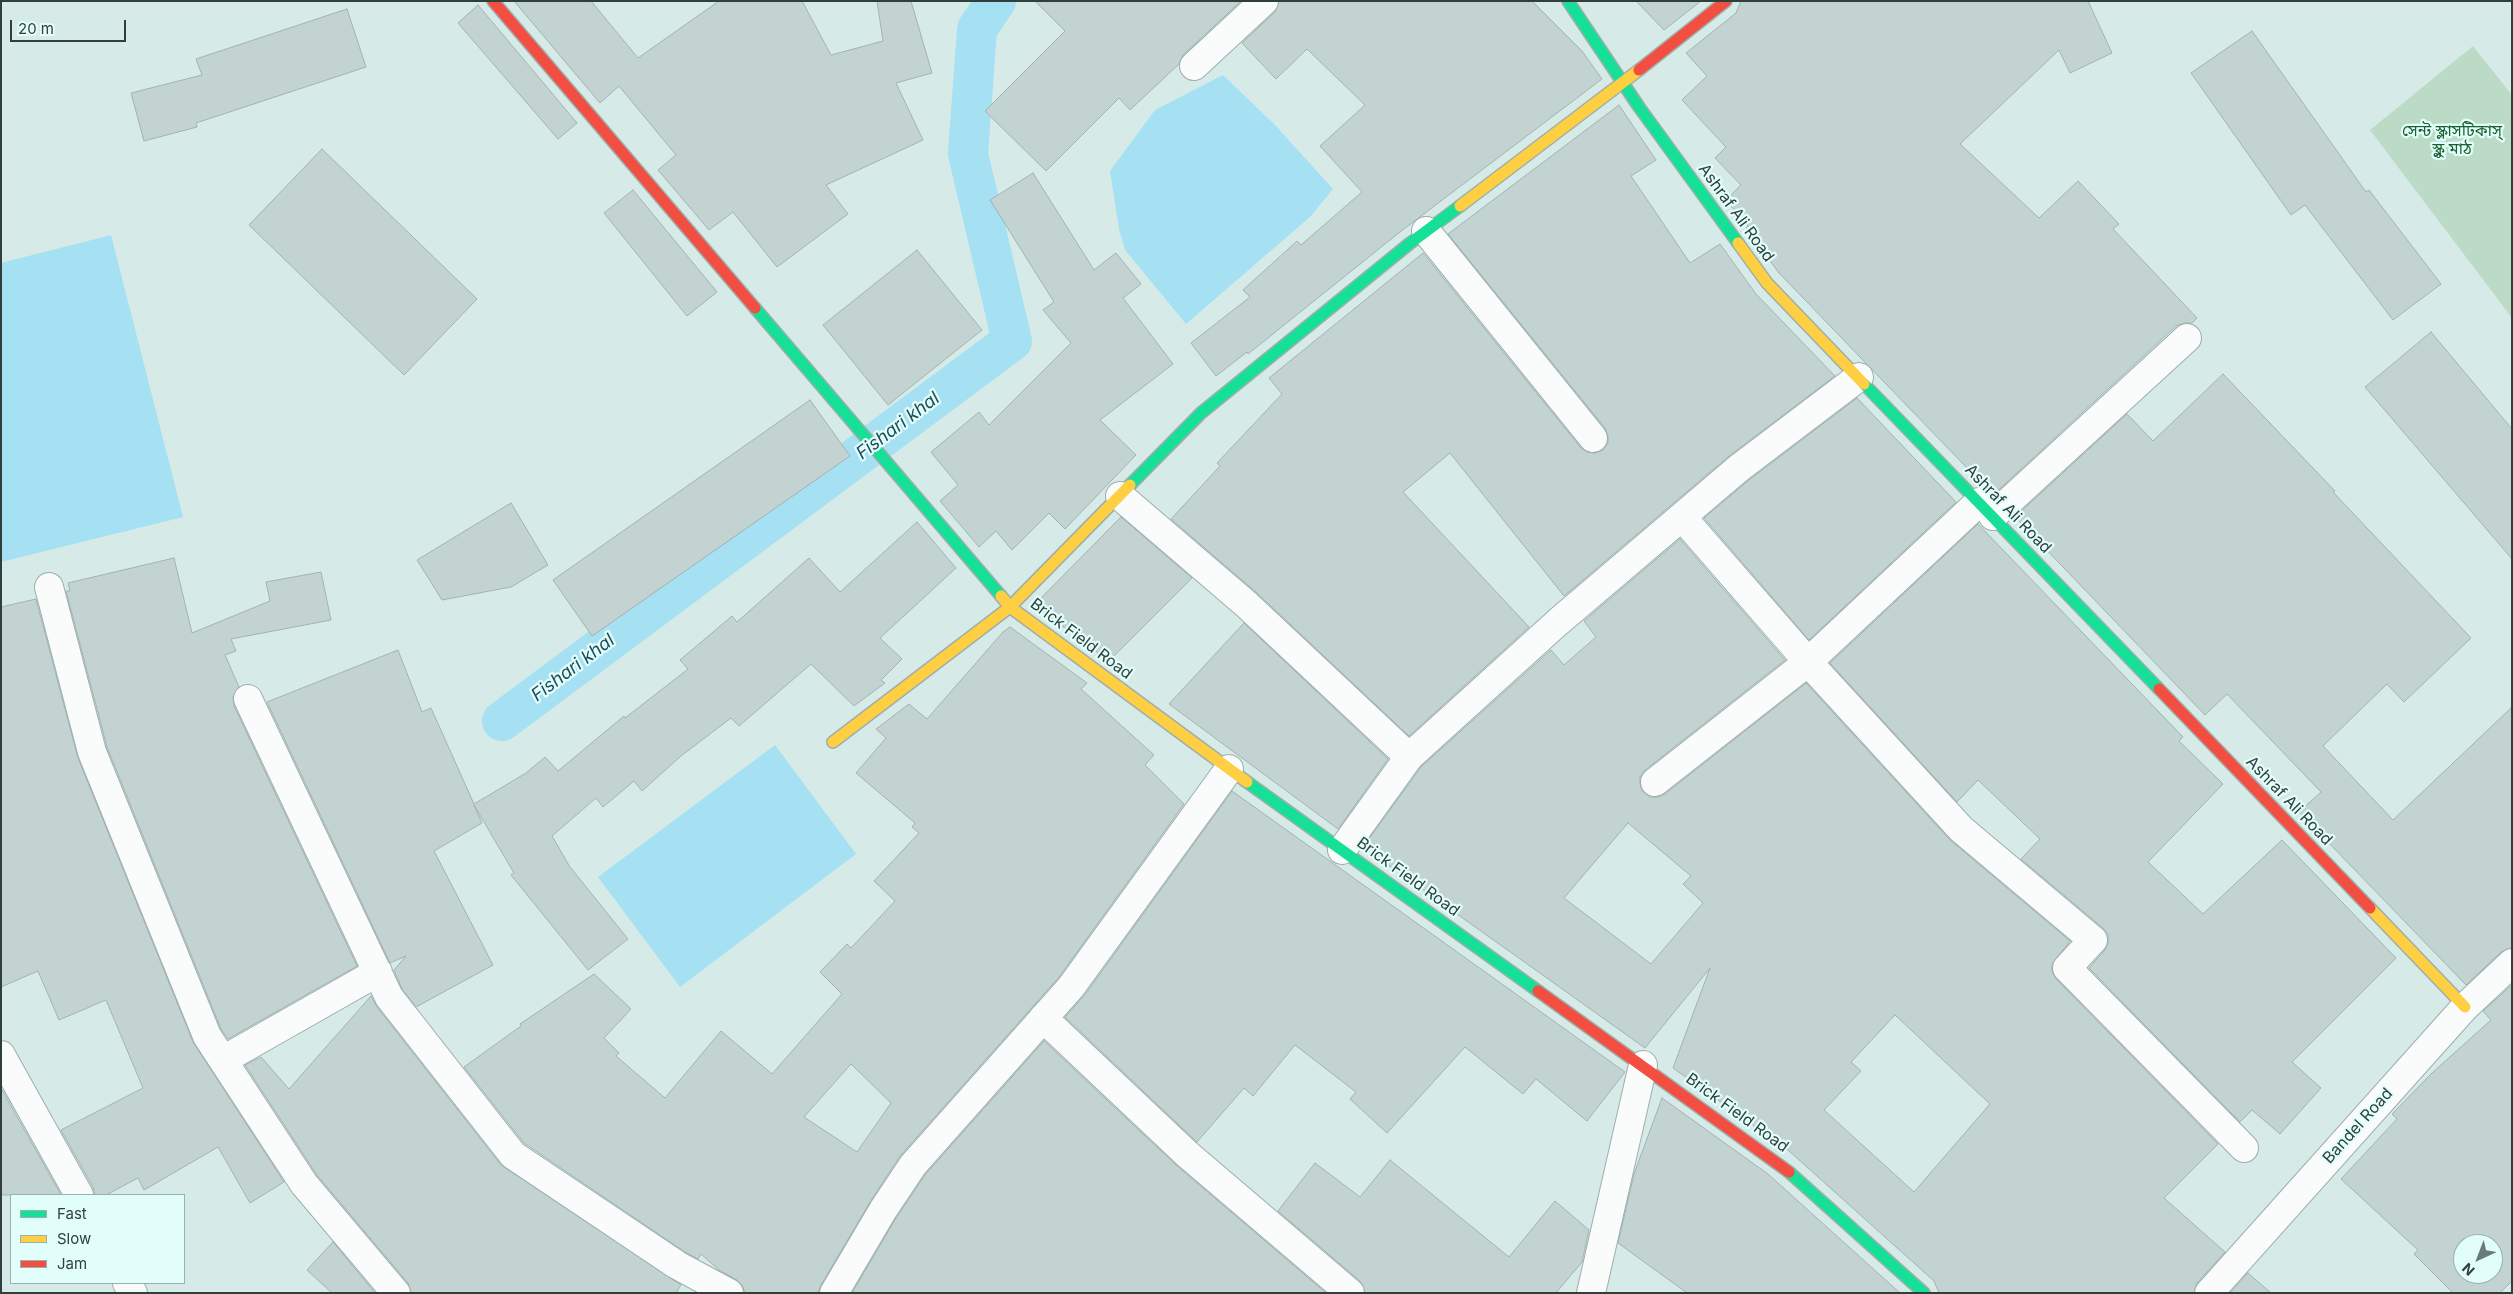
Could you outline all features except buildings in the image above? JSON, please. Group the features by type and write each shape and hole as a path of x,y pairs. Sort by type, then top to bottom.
{"street":[{"name":"Brick Field Road","path":"492,1 1010,607 1229,769 1778,1162 1924,1293"},
{"path":"1194,66 1264,1"},
{"name":"Ashraf Ali Road","path":"1568,1 1623,83 1767,283 2464,1007"},
{"path":"834,742 1010,607 1201,413 1426,231 1623,83 1726,1"},
{"path":"1426,231 1593,438"},
{"path":"1654,782 1808,662 2187,338"},
{"path":"1342,850 1409,757 1558,622 1739,468 1859,377"},
{"path":"1120,496 1246,604 1409,757"},
{"path":"1682,517 1808,662 1961,829 2093,940 2067,968 2244,1148"},
{"path":"49,586 92,752 207,1036 304,1184 396,1293"},
{"path":"248,699 389,997 513,1155 677,1264 729,1293"},
{"path":"834,1293 883,1210 913,1165 1070,987 1229,769"},
{"name":"Bandel Road","path":"2209,1293 2464,1007 2512,963"},
{"path":"223,1060 378,972"},
{"path":"1042,1018 1187,1154 1350,1293"},
{"path":"1,1055 78,1194"},
{"path":"1591,1293 1643,1066"}],"green space":[{"name":"সেন্ট স্কলাসটিকাস্ স্কুল মাঠ","path":"2473,46 2512,95 2512,318 2370,130"}],"water":[{"path":"1223,75 1275,125 1333,189 1310,217 1186,324 1125,250 1119,229 1110,171 1155,110"},
{"path":"111,235 183,517 1,562 1,263"},
{"path":"775,745 856,854 680,987 598,877"}],"waterway":[{"name":"Fishari khal","path":"502,721 1012,341 968,154 977,29 996,1"}],"traffic: fast":[{"path":"1568,1 1639,107 1738,243"},
{"path":"1130,485 1201,413 1409,244 1460,206"},
{"path":"755,308 1001,596"},
{"path":"1864,384 2159,689"},
{"path":"1247,782 1538,991"},
{"path":"1789,1172 1924,1293"}],"traffic: slow":[{"path":"1460,206 1639,70"},
{"path":"1738,243 1767,283 1864,384"},
{"path":"833,742 1010,607 1130,485"},
{"path":"1001,596 1010,607 1247,782"},
{"path":"2370,908 2465,1007"}],"traffic: jam":[{"path":"493,1 755,308"},
{"path":"1639,70 1726,1"},
{"path":"2159,689 2370,908"},
{"path":"1538,991 1789,1172"}]}
